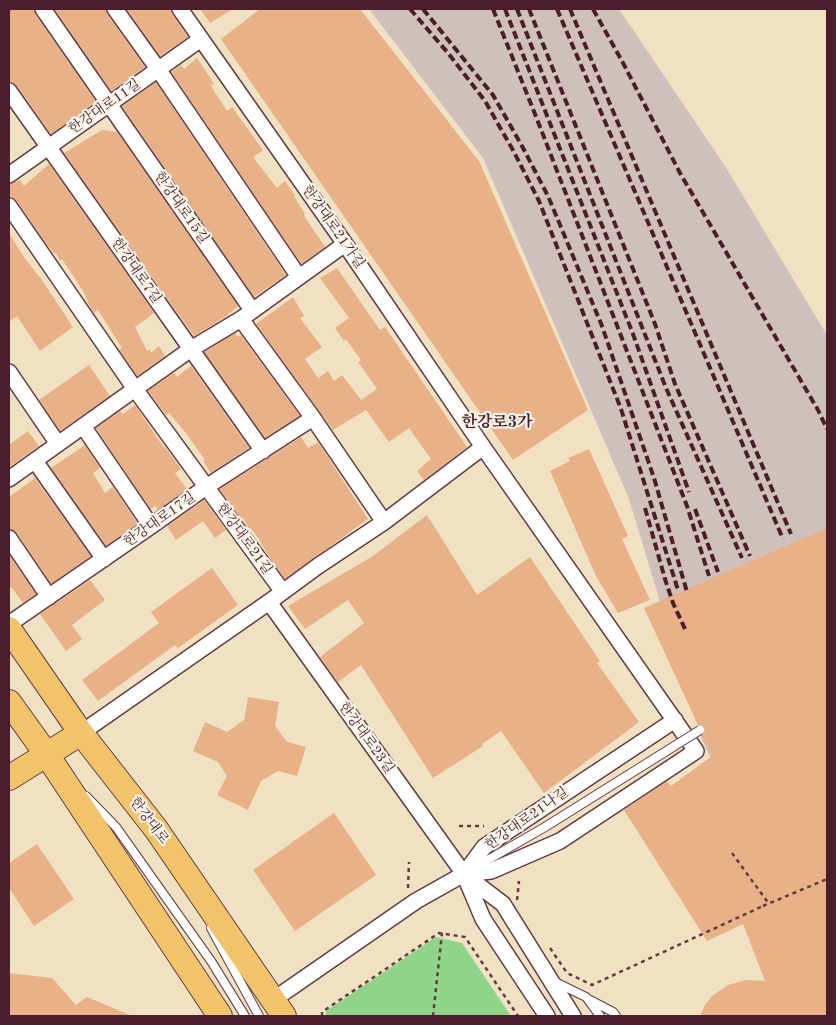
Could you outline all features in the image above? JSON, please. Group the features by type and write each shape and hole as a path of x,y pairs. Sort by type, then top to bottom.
{"main road":[{"name":"한강대로","path":"9,629 81,732 156,828 272,1011"},
{"path":"9,702 47,755 220,1016"},
{"path":"9,778 81,732"}],"street":[{"path":"43,9 109,105"},
{"path":"114,9 158,69 299,277"},
{"name":"한강대로21가길","path":"180,9 345,244 483,448"},
{"name":"한강대로11길","path":"9,175 201,38"},
{"name":"한강대로7길","path":"9,91 263,451"},
{"name":"한강대로15길","path":"109,105 246,314"},
{"path":"9,206 135,389"},
{"path":"9,480 191,349 246,314 345,244"},
{"path":"246,314 313,418 384,522"},
{"path":"9,372 58,444"},
{"name":"한강대로21길","path":"135,389 283,592"},
{"name":"한강대로17길","path":"9,624 206,487 313,418"},
{"path":"83,426 151,526"},
{"path":"81,732 384,522 483,448"},
{"name":"한강대로21나길","path":"464,874 491,870 560,841 696,751 483,448"},
{"path":"35,461 104,559"},
{"path":"9,538 50,597"},
{"name":"한강대로23길","path":"269,602 464,874 485,923 547,1016"},
{"name":"한강대로21나길","path":"464,874 484,848 675,720"},
{"path":"272,1011 416,901 464,874"},
{"name":"한강대로23길","path":"464,874 503,904 573,1016"}],"lane":[{"path":"464,874 545,827 700,730"},
{"path":"47,755 116,827 211,961 245,1016"},
{"path":"156,828 198,905"},
{"path":"207,922 272,1011"},
{"path":"550,979 613,1012 616,1016"},
{"path":"586,997 600,1016"}],"path":[{"path":"459,826 484,826"},
{"path":"732,853 769,904"},
{"path":"408,889 409,862"},
{"path":"545,940 567,973 592,985 763,906 827,879"},
{"path":"517,900 519,881"},
{"path":"322,1016 322,1012 439,933 465,937 518,1016"},
{"path":"433,1016 442,933"}],"shaded area":[{"path":"369,9 619,9 725,166 827,335 827,1016 701,737 629,499 483,158"}],"green space":[{"path":"436,937 462,943 511,1016 326,1016 326,1011"}],"building":[{"path":"9,9 34,9 35,14 96,102 51,134 17,86 9,82"},
{"path":"54,9 106,9 107,14 145,67 111,91"},
{"path":"126,9 171,9 172,14 188,37 160,56"},
{"path":"200,9 233,9 210,23"},
{"path":"260,9 360,9 479,161 588,410 513,460 221,39"},
{"path":"197,58 214,84 211,86 227,111 232,107 263,150 253,157 277,188 285,181 295,195 305,214 304,216 325,247 301,264 171,72 181,65 184,69"},
{"path":"156,82 286,275 254,297 122,106"},
{"path":"102,130 117,132 238,306 225,317 194,336 64,153"},
{"path":"49,164 154,313 135,327 147,351 150,350 151,353 159,346 165,356 137,376 119,350 122,348 98,310 94,313 83,291 62,259 60,261 56,253 46,244 17,201 9,196 9,184 20,180 24,186"},
{"path":"9,233 73,327 40,351 17,316 9,322"},
{"path":"337,268 380,330 385,327 467,447 424,480 417,471 431,459 409,428 389,442 366,410 333,430 256,324 293,297 304,316 300,318 322,347 305,359 318,378 328,371 334,381 342,375 361,400 377,389 358,362 361,360 346,339 344,341 335,328 349,318 320,278"},
{"path":"235,333 238,337 241,335 300,416 265,438 204,352"},
{"path":"89,365 110,396 60,431 39,400"},
{"path":"191,366 249,448 211,473 203,461 205,460 186,433 169,413 166,415 148,391 174,373 177,377"},
{"path":"135,405 164,448 181,469 175,473 187,489 158,510 155,506 150,509 96,428 120,411 123,414"},
{"path":"28,431 39,446 9,467 9,445"},
{"path":"301,437 308,448 318,442 368,519 285,579 259,539 251,528 249,529 243,518 241,519 220,489"},
{"path":"85,445 100,468 93,473 105,493 113,487 138,524 106,546 51,468"},
{"path":"589,449 628,536 622,539 650,600 618,613 596,576 550,471 570,461 568,458"},
{"path":"35,478 91,556 51,584 17,533 9,529 9,497"},
{"path":"204,500 226,530 215,538 203,521 176,540 167,526"},
{"path":"427,515 477,595 530,557 600,661 597,663 639,722 544,793 501,731 482,744 483,746 433,778 361,665 338,682 320,657 364,623 348,600 305,629 288,606 373,556"},
{"path":"827,528 827,1016 700,1016 712,996 728,985 746,980 765,981 743,924 707,941 624,810 667,781 671,786 712,756 702,735 705,732 705,727 698,725 644,608"},
{"path":"9,554 36,594 23,603 12,588 9,588"},
{"path":"212,568 238,605 178,648 175,645 98,701 82,680 159,623 151,612"},
{"path":"90,580 105,600 72,625 82,639 66,651 40,614"},
{"path":"248,697 279,702 275,726 287,742 306,747 297,776 278,771 261,781 248,810 217,795 227,776 218,762 193,751 205,722 227,732 244,720"},
{"path":"334,813 376,875 295,931 253,870"},
{"path":"37,844 74,899 34,926 9,888 9,863"},
{"path":"9,973 52,978 76,1005 87,997 132,1016 9,1016"}],"railway":[{"path":"410,9 448,53 485,101 539,201 621,409 678,590"},
{"path":"423,9 493,95 548,196 602,326 654,478 687,592"},
{"path":"493,9 687,506 709,576"},
{"path":"505,9 633,334 689,492"},
{"path":"517,9 666,388 742,558"},
{"path":"529,9 655,324 675,384 750,556"},
{"path":"557,9 783,539"},
{"path":"570,9 791,534"},
{"path":"593,9 680,173 818,410 827,429"},
{"path":"645,508 665,579 685,629"},
{"path":"695,509 718,572"}],"district":[{"name":"한강로3가","path":"497,423"}]}
